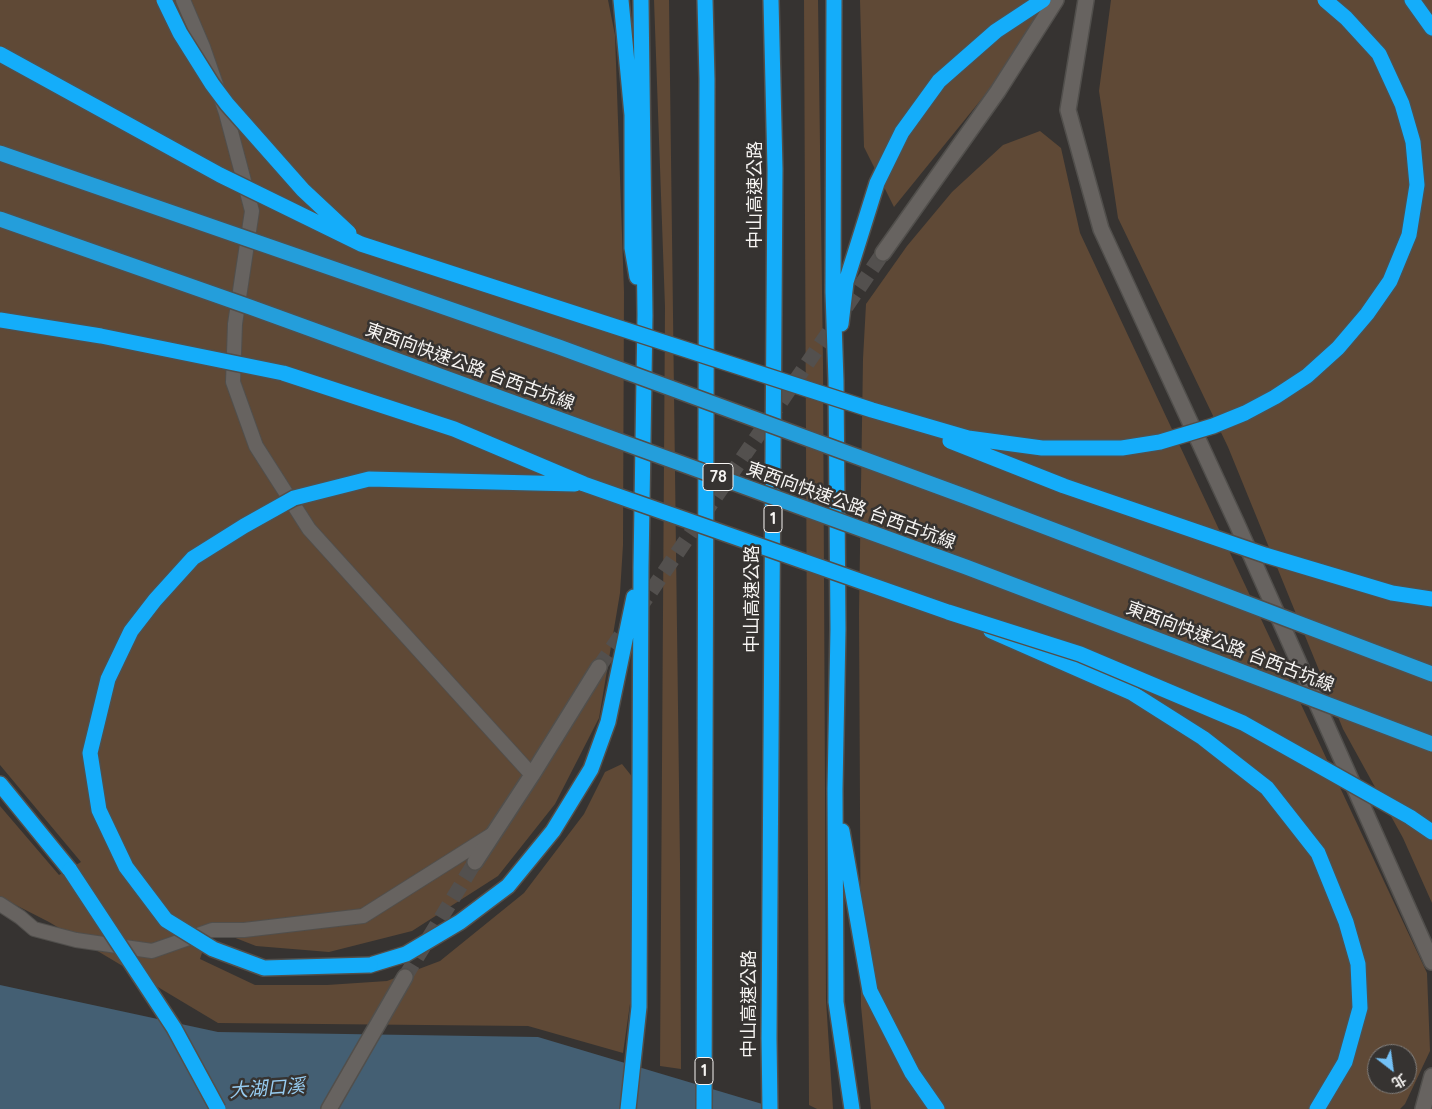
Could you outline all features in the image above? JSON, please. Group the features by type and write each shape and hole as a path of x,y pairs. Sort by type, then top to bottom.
{"highway":[{"path":"164,0 180,33 227,104 303,190 361,244"},
{"path":"621,0 632,115 632,248 644,315"},
{"path":"628,1109 639,1007 644,315 641,0"},
{"name":"1","path":"704,1109 707,99 705,0"},
{"name":"中山高速公路","path":"770,1109 775,169 771,0"},
{"path":"834,0 833,292 836,380 838,629 835,789 836,1002 852,1109"},
{"path":"836,380 846,282 877,183 902,132 939,81 996,31 1043,0"},
{"path":"0,54 220,175 361,244 872,410 968,438 1042,448 1122,448 1160,442 1213,426 1245,413 1275,397 1307,376 1338,348 1367,314 1390,281 1409,235 1418,185 1414,142 1402,104 1379,54 1346,18 1325,0"},
{"path":"1412,0 1432,28"},
{"path":"0,152 560,347 964,496 1432,674"},
{"name":"東西向快速公路 台西古坑線","path":"0,220 250,307 956,564 1432,744"},
{"path":"0,320 100,336 283,373 454,429 584,484 948,612 1080,654 1243,723 1410,817 1432,832"},
{"path":"872,410 1064,486 1265,554 1392,593 1432,599"},
{"path":"584,484 369,478 294,498 193,558 155,600 131,631 108,679 90,753 100,810 126,867 166,920 213,949 264,968 370,965 406,954 460,922 508,886 553,831 591,770 608,722 641,567"},
{"path":"948,612 1132,694 1203,738 1267,788 1318,853 1346,922 1358,964 1360,1008 1345,1062 1317,1109"},
{"path":"0,784 70,870 174,1028 218,1109"},
{"path":"835,789 870,991 912,1073 937,1109"}],"street":[{"path":"884,253 998,92 1056,0"},
{"path":"1086,0 1068,110 1101,229 1237,524 1432,962"},
{"path":"475,862 599,668"},
{"path":"329,1109 405,977"},
{"path":"1423,1109 1432,1076"}],"lane":[{"path":"183,0 203,47 226,113 252,211 234,324 233,382 256,446 309,529 532,775"},
{"path":"0,904 34,929 76,940 152,951 212,930 244,930 363,916 494,834"}],"shaded area":[{"path":"0,0 608,0 615,35 624,292 623,545 620,593 599,718 555,804 498,876 412,931 329,952 256,946 210,928 200,959 255,985 327,985 387,981 440,961 524,893 584,814 605,772 622,764 634,779 630,1004 623,1053 528,1026 218,1023 49,922 0,897 0,806 59,875 81,862 0,765"},
{"path":"654,0 669,0 681,1069 660,1066 665,307"},
{"path":"804,0 818,0 823,364 826,1000 833,1109 817,1109 809,1105"},
{"path":"860,0 1053,0 1036,32 894,207 864,147"},
{"path":"1111,0 1432,0 1432,903 1403,838 1343,729 1228,447 1118,218 1099,91"},
{"path":"1040,131 1061,148 1080,233 1427,973 1430,1051 1417,1079 1417,1044 1367,1044 1367,1094 1410,1094 1400,1109 871,1109 861,1006 859,613 863,359 866,304 907,246 952,192 1003,145"}],"water":[{"name":"大湖口溪","path":"0,985 218,1032 538,1037 779,1109 0,1109"}],"tunnel":[{"path":"599,667 883,253"},
{"path":"405,977 475,862"}]}
